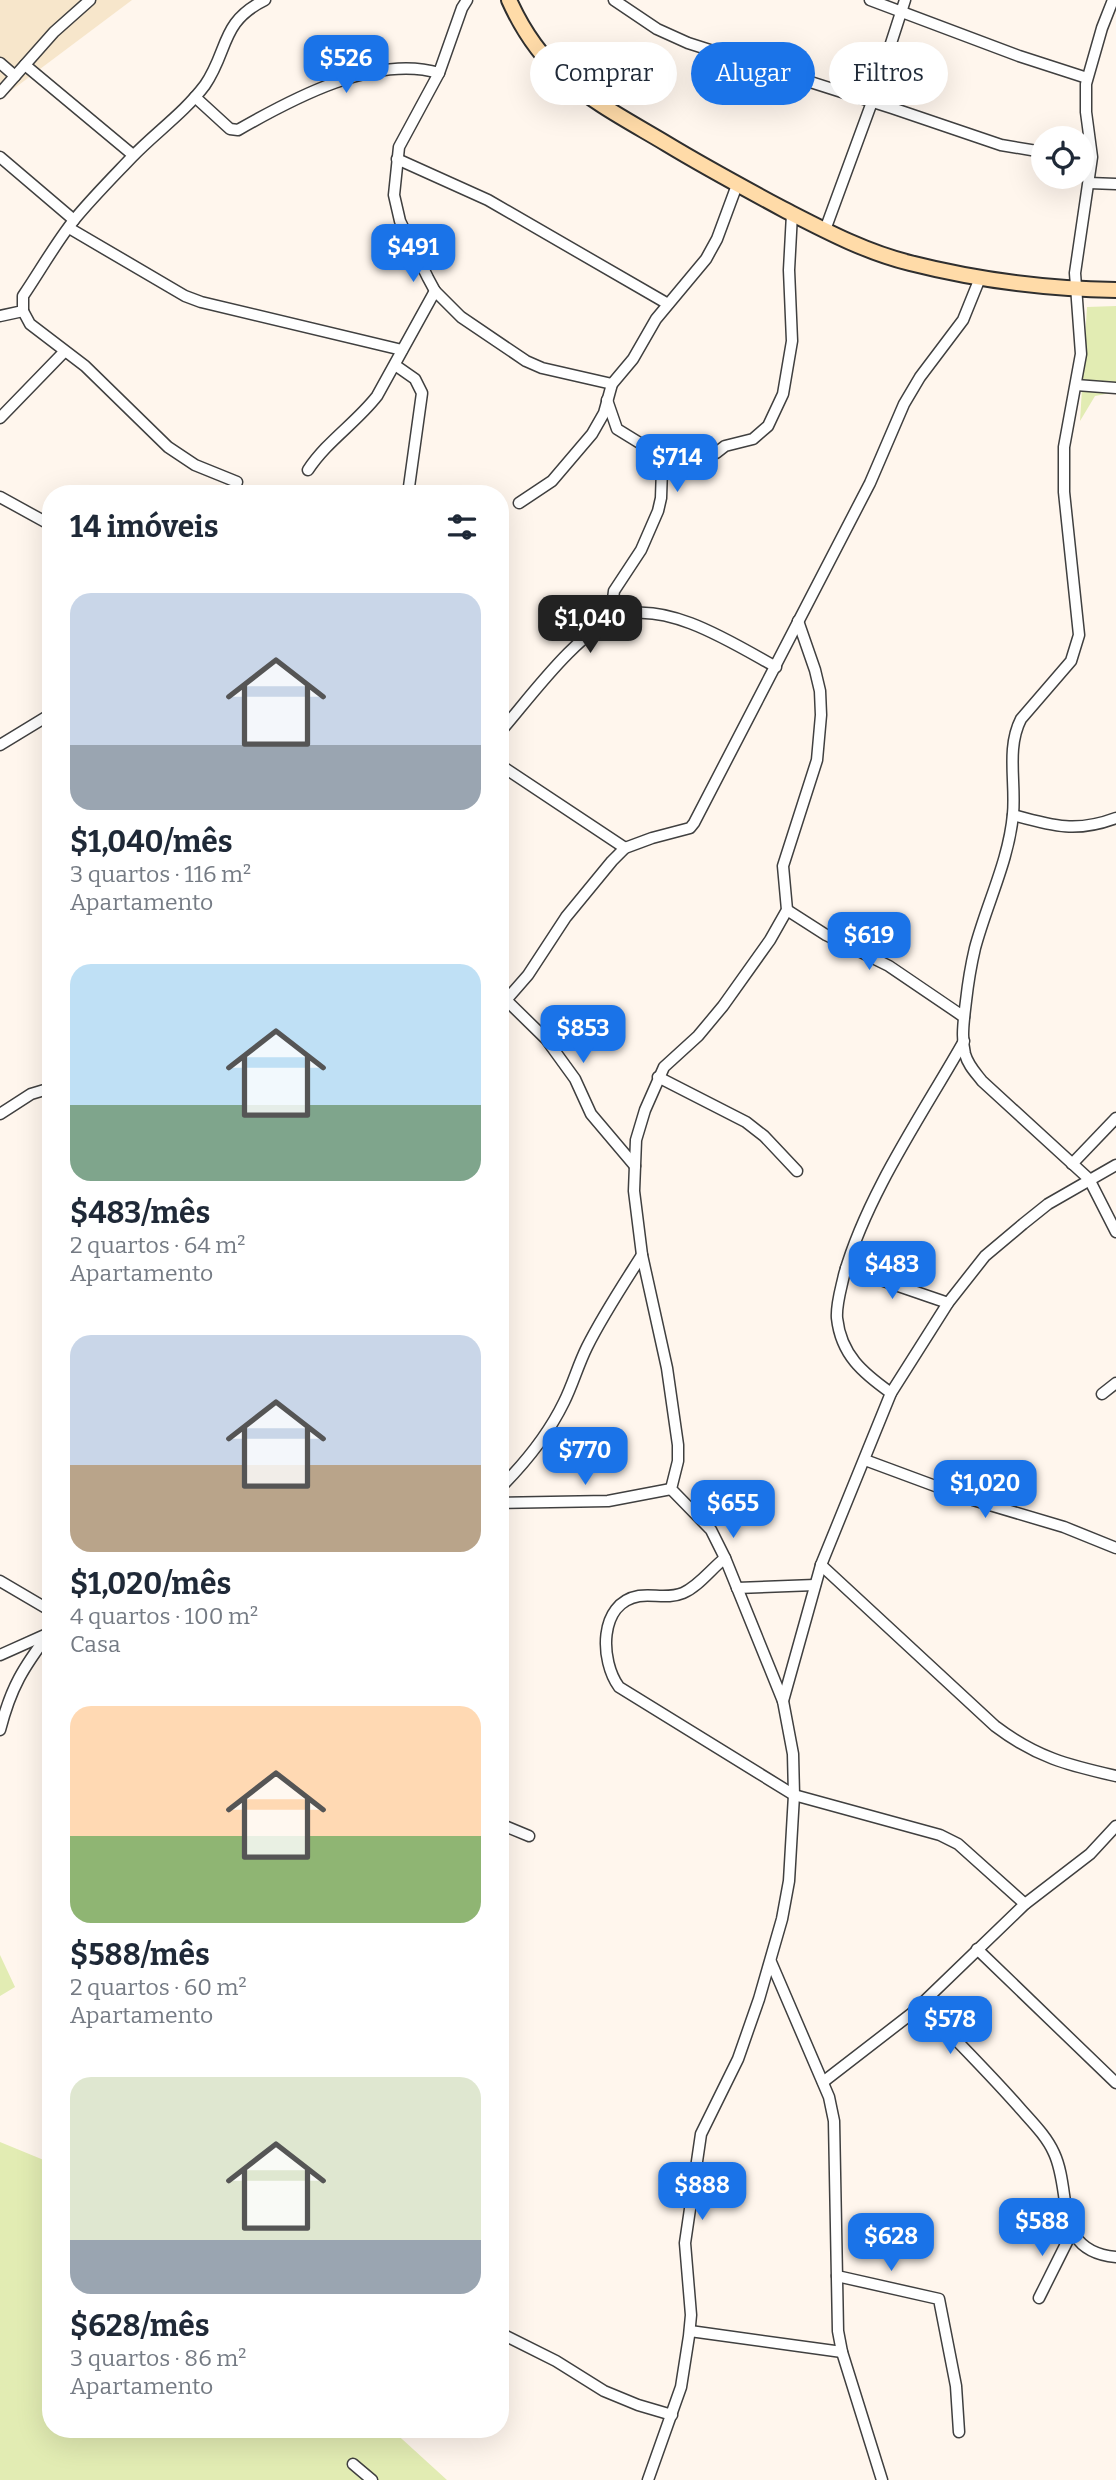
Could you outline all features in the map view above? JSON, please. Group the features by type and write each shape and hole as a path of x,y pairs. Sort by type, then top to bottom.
{"street":[{"path":"0,93 54,32 90,0"},
{"path":"237,482 180,456 85,366 30,324 23,311 23,296 71,224 134,155 195,97 207,81 238,17 265,0"},
{"path":"467,0 439,73 399,147 394,195 396,209 435,291 461,317 542,368 612,384"},
{"path":"509,0 517,20 533,43 563,76 611,110 737,184 825,230 869,250 909,263 980,278 1076,289 1116,290"},
{"path":"614,0 657,29 688,43 829,88"},
{"path":"870,0 1019,56 1087,78"},
{"path":"891,42 905,0"},
{"path":"1086,126 1087,78 1113,0"},
{"path":"0,63 15,76"},
{"path":"25,65 134,155"},
{"path":"195,97 230,129 238,130 290,101 344,79 419,68 439,73"},
{"path":"825,230 871,105"},
{"path":"881,105 1001,145 1031,150"},
{"path":"0,156 71,224 185,296 402,350"},
{"path":"397,159 488,201 668,304"},
{"path":"1094,183 1116,184"},
{"path":"519,503 543,489 561,473 601,420 612,384 633,359 656,319 706,259 717,239 737,184"},
{"path":"1088,189 1078,245 1076,289 1081,354 1064,447 1064,492 1079,635 1070,661 1016,728 1013,744 1013,814 1000,870 976,947 964,1017 964,1041 971,1068 1088,1179 1116,1232"},
{"path":"716,453 725,446 753,439 768,426 783,394 788,378 792,341 789,270 792,214"},
{"path":"509,993 535,965 566,917 625,848 690,828 694,823 870,483 904,404 919,377 963,320 980,278"},
{"path":"308,470 329,443 366,410 395,365 435,291"},
{"path":"0,316 23,311"},
{"path":"0,418 64,352"},
{"path":"395,365 415,379 422,393 409,485"},
{"path":"1076,385 1116,388"},
{"path":"607,400 617,429 658,455 663,475 658,511 641,550 614,591 617,617"},
{"path":"0,497 42,520"},
{"path":"509,721 559,662 589,635 617,617 643,613 672,618 721,636 776,667"},
{"path":"671,1489 678,1461 672,1393 642,1255 634,1191 636,1140 658,1077 672,1058 698,1036 723,1006 770,940 787,910 783,866 817,760 821,715 820,691 815,670 798,621"},
{"path":"0,745 42,719"},
{"path":"509,771 625,848"},
{"path":"1013,814 1057,827 1074,828 1096,826 1116,818"},
{"path":"787,910 826,935 889,966 964,1017"},
{"path":"509,1005 546,1039 575,1079 591,1114 635,1166"},
{"path":"891,1393 855,1365 837,1320 837,1311 846,1268 867,1210 964,1041"},
{"path":"658,1077 746,1122 764,1136 797,1171"},
{"path":"0,1114 31,1094 42,1091"},
{"path":"1072,1164 1116,1118"},
{"path":"783,1701 821,1565 891,1393 948,1303 985,1256 1048,1204 1116,1165"},
{"path":"509,1479 547,1434 565,1401 595,1330 642,1255"},
{"path":"846,1268 948,1303"},
{"path":"1102,1394 1116,1383"},
{"path":"865,1460 973,1500 1064,1527 1116,1548"},
{"path":"509,1503 608,1501 671,1489"},
{"path":"648,2480 681,2386 690,2331 685,2243 701,2134 738,2059 771,1962 789,1881 794,1795 793,1754 783,1701 725,1558 710,1530 671,1489"},
{"path":"725,1558 682,1593 638,1596 624,1601 616,1608 609,1623 606,1646 611,1675 619,1687 794,1795 940,1835 958,1844 1025,1904"},
{"path":"821,1565 1019,1745 1051,1759 1116,1776"},
{"path":"0,1581 42,1606"},
{"path":"737,1588 815,1585"},
{"path":"0,1655 42,1636"},
{"path":"0,1730 6,1705 21,1671 42,1643"},
{"path":"822,2082 921,2004 1025,1904 1090,1854 1116,1826"},
{"path":"509,1828 528,1836"},
{"path":"977,1949 1116,2083"},
{"path":"771,1962 829,2097 834,2121 838,2331 881,2480"},
{"path":"921,2004 1001,2087 1052,2149 1062,2177 1067,2219 1072,2232 1091,2250 1116,2258"},
{"path":"1039,2298 1072,2232"},
{"path":"837,2276 939,2299 956,2386 959,2432"},
{"path":"690,2331 842,2351"},
{"path":"509,2338 556,2361 604,2391 672,2415"},
{"path":"353,2464 372,2480"}],"shaded area":[{"path":"0,0 132,0 0,99"}],"green space":[{"path":"1116,306 1116,392 1095,396 1080,421 1087,307"},
{"path":"0,1955 15,1987 0,1996"},
{"path":"0,2142 42,2159 42,2438 401,2438 447,2480 0,2480"}]}
